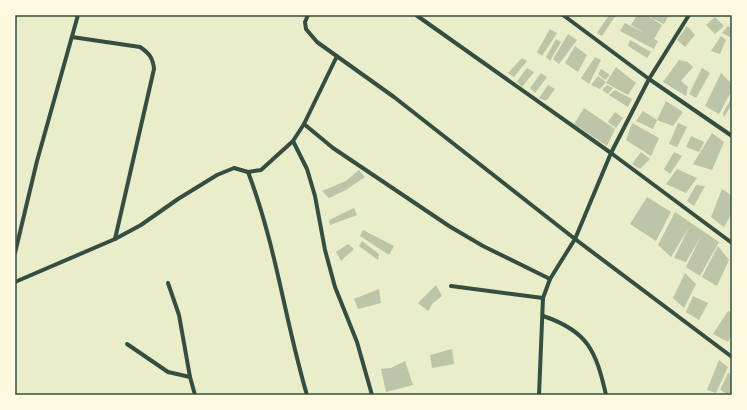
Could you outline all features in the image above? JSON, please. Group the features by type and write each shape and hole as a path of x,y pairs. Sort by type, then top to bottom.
{"street":[{"path":"15,253 37,161 78,15"},
{"path":"308,15 305,22 306,29 312,38 394,97 575,239 732,357"},
{"path":"416,15 611,154 732,243"},
{"path":"563,15 649,79 732,136"},
{"path":"539,395 540,326 543,316 543,298 550,278 575,239 611,154 649,79 689,15"},
{"path":"72,37 140,47 147,51 154,61 154,69 115,239"},
{"path":"15,282 115,239 141,225 178,199 217,175 234,168 248,172 261,170 293,141 304,124 337,56"},
{"path":"304,124 333,148 449,226 483,246 550,278"},
{"path":"293,141 307,169 315,196 325,250 335,288 357,342 372,395"},
{"path":"248,172 261,205 276,260 285,310 307,395"},
{"path":"168,282 179,315 190,377 195,395"},
{"path":"451,286 543,298"},
{"path":"543,316 563,323 587,344 600,366 606,395"},
{"path":"127,344 164,370 178,376 190,377"}],"building":[{"path":"609,15 616,15 602,36 597,33"},
{"path":"637,15 646,15 662,25 654,39 658,41 654,49 620,31 625,23 646,34 631,25"},
{"path":"652,15 669,15 664,24 651,18"},
{"path":"715,17 724,26 715,34 706,25"},
{"path":"687,26 695,35 685,47 677,40"},
{"path":"728,26 732,29 730,37 722,33"},
{"path":"550,29 557,33 542,56 537,52"},
{"path":"568,34 577,40 559,64 553,59"},
{"path":"721,36 726,40 720,54 711,51"},
{"path":"556,39 561,42 550,61 546,57"},
{"path":"630,40 651,52 647,58 628,46"},
{"path":"575,46 587,55 578,72 565,63"},
{"path":"595,57 601,60 589,84 581,78"},
{"path":"522,58 527,61 514,77 508,73"},
{"path":"679,60 688,62 693,67 681,81 688,87 686,96 663,82"},
{"path":"616,67 636,83 628,95 606,83"},
{"path":"527,68 534,72 522,87 517,81"},
{"path":"702,68 710,73 696,98 689,94"},
{"path":"601,69 610,75 605,80 598,74"},
{"path":"541,73 547,77 535,93 530,88"},
{"path":"721,73 732,84 732,90 719,114 705,106"},
{"path":"598,76 606,82 600,89 591,85"},
{"path":"548,85 555,89 546,101 539,98"},
{"path":"607,85 613,88 608,94 602,90"},
{"path":"615,90 632,99 628,107 609,95"},
{"path":"732,97 732,104 724,117 723,113"},
{"path":"666,101 683,112 673,126 657,120"},
{"path":"584,108 615,129 607,146 574,124"},
{"path":"643,111 657,120 653,129 636,121"},
{"path":"615,112 623,118 616,128 608,122"},
{"path":"632,123 659,138 651,156 626,140"},
{"path":"678,123 687,127 677,147 669,144"},
{"path":"712,133 724,142 712,170 693,164"},
{"path":"691,136 704,142 699,152 686,147"},
{"path":"641,152 650,159 640,169 632,164"},
{"path":"674,152 682,156 670,174 664,169"},
{"path":"677,169 697,178 686,193 666,184"},
{"path":"359,170 365,177 346,190 329,198 322,191 346,181"},
{"path":"696,185 705,186 694,206 687,201"},
{"path":"722,189 732,196 732,213 724,227 711,217"},
{"path":"647,197 671,212 656,241 630,224"},
{"path":"354,208 357,215 330,225 329,220"},
{"path":"675,212 719,242 700,276 686,267 701,236 686,262 674,258 689,227 671,257 658,245"},
{"path":"363,230 394,246 389,255 360,236"},
{"path":"362,241 379,254 378,260 359,246"},
{"path":"348,244 354,249 341,261 336,252"},
{"path":"718,246 729,260 717,286 702,277"},
{"path":"685,273 696,284 684,308 673,298"},
{"path":"436,285 442,296 432,304 428,311 418,303"},
{"path":"379,289 381,303 358,309 354,299"},
{"path":"693,296 708,303 699,320 686,312"},
{"path":"728,311 732,313 732,334 728,342 713,334"},
{"path":"452,349 454,364 432,368 430,355"},
{"path":"719,360 728,367 716,393 707,390"},
{"path":"405,361 413,385 386,392 381,369 391,368"},
{"path":"728,373 732,375 732,395 720,390"}]}
